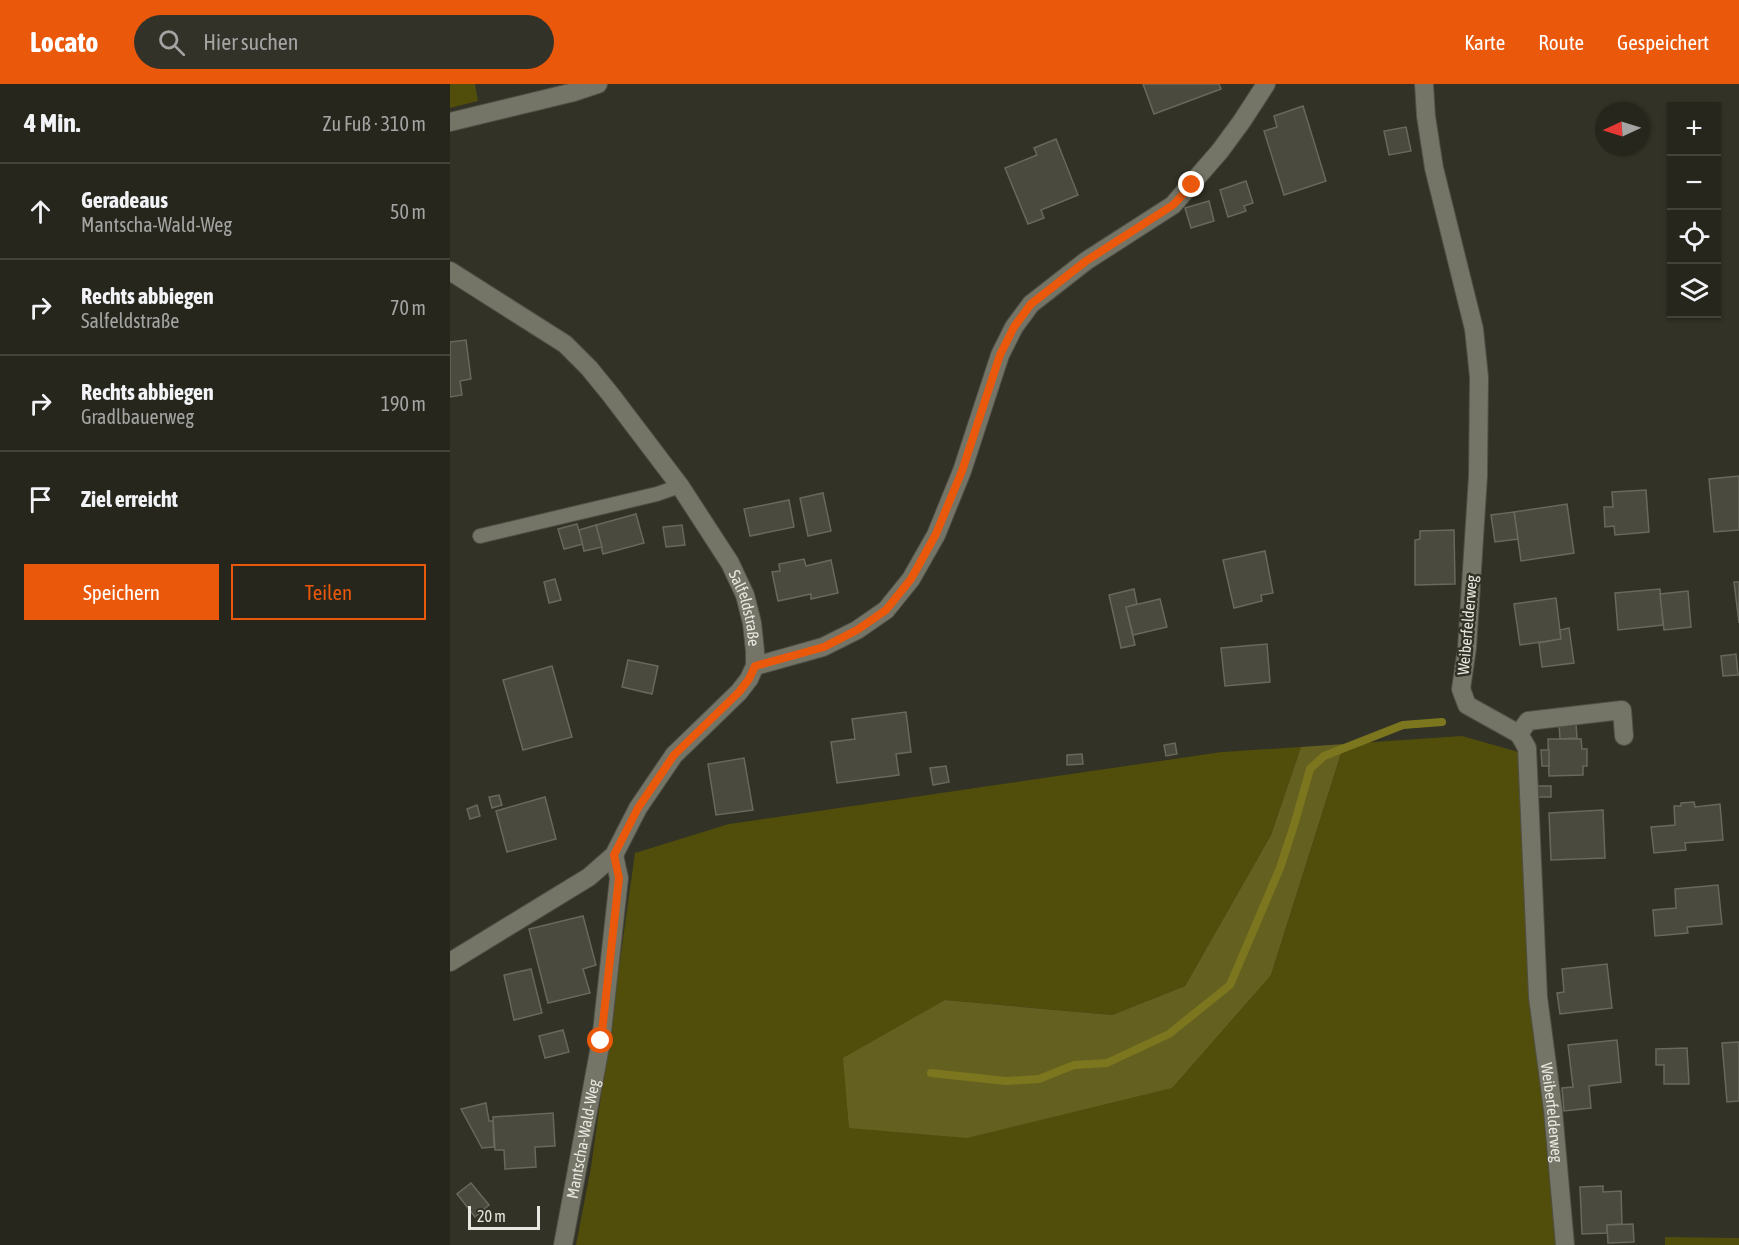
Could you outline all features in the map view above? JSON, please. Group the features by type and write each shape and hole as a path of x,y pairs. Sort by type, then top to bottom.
{"street":[{"path":"450,122 598,84"},
{"path":"755,666 824,647 857,630 886,610 911,579 936,534 962,471 1000,355 1014,327 1031,304 1086,261 1173,205 1220,151 1266,84"},
{"name":"Weiberfelderweg","path":"1424,84 1434,168 1474,329 1479,377 1478,476 1467,648 1461,689 1467,705 1519,734 1527,748 1538,997 1553,1110 1565,1245"},
{"name":"Salfeldstraße","path":"450,272 565,344 611,395 680,486 730,563 745,595 756,651 755,666 749,679 739,692 674,755 638,808 614,855 590,878 450,962"},
{"path":"1519,734 1528,721 1622,710 1624,736"},
{"name":"Mantscha-Wald-Weg","path":"563,1245 601,1041 619,878 614,855"}],"lane":[{"path":"480,536 657,494 680,486"}],"shaded area":[{"path":"450,84 475,84 478,101 450,108"},
{"path":"1462,736 1522,753 1558,1245 576,1245 591,1167 635,853 729,824 1222,752 1301,747 1271,835 1185,986 1112,1015 945,1000 849,1127 1271,975 1344,744"},
{"path":"1344,744 1271,975 1172,1088 967,1138 849,1128 843,1058 945,1000 1112,1015 1185,986 1271,835 1301,747"},
{"path":"1665,1237 1739,1238 1739,1245 1665,1245"}],"building":[{"path":"1143,84 1219,84 1221,89 1154,114"},
{"path":"1303,106 1326,181 1284,195 1264,131 1277,127 1274,116"},
{"path":"1406,127 1411,151 1389,155 1384,131"},
{"path":"1056,139 1078,195 1041,210 1044,218 1028,224 1005,168 1037,155 1034,148"},
{"path":"1246,181 1253,203 1244,206 1246,211 1228,217 1220,190"},
{"path":"1209,201 1214,221 1191,228 1185,208"},
{"path":"466,340 471,379 460,381 462,395 450,397 450,342"},
{"path":"1739,476 1739,530 1714,532 1709,479"},
{"path":"1646,490 1649,532 1615,535 1614,526 1605,527 1604,507 1613,507 1612,492"},
{"path":"823,493 831,531 808,536 800,498"},
{"path":"789,500 794,527 750,536 744,509"},
{"path":"1567,504 1574,553 1521,561 1514,512"},
{"path":"1514,512 1518,539 1495,542 1491,515"},
{"path":"636,514 644,543 603,554 596,525"},
{"path":"577,524 583,544 564,549 558,529"},
{"path":"596,525 602,547 584,551 579,530"},
{"path":"682,525 685,545 666,547 663,527"},
{"path":"1454,530 1455,584 1415,585 1415,540 1420,539 1420,531"},
{"path":"1265,551 1273,593 1261,595 1262,601 1234,608 1223,560"},
{"path":"804,559 806,566 831,560 838,593 811,599 811,594 778,601 772,572 780,571 779,564"},
{"path":"555,579 561,600 549,603 544,582"},
{"path":"1734,582 1739,582 1739,623"},
{"path":"1134,589 1137,604 1126,607 1135,645 1121,648 1109,595"},
{"path":"1660,589 1663,625 1618,630 1615,593"},
{"path":"1688,591 1691,627 1664,630 1660,594"},
{"path":"1556,598 1561,639 1520,645 1514,604"},
{"path":"1160,599 1167,627 1133,635 1126,607"},
{"path":"1569,628 1574,663 1542,667 1539,643 1561,639 1560,630"},
{"path":"1267,644 1270,682 1225,686 1221,648"},
{"path":"1736,654 1738,675 1723,676 1721,656"},
{"path":"628,660 658,666 652,694 622,687"},
{"path":"552,666 572,737 523,750 503,680"},
{"path":"906,712 911,752 896,754 899,775 837,783 831,742 855,739 852,719"},
{"path":"1559,724 1576,724 1577,738 1560,739"},
{"path":"1548,739 1581,739 1582,749 1587,749 1587,766 1583,766 1583,775 1549,776"},
{"path":"1175,743 1177,754 1166,756 1164,745"},
{"path":"1541,750 1549,750 1549,766 1542,766"},
{"path":"1082,754 1083,764 1067,765 1067,755"},
{"path":"744,758 753,810 716,815 708,764"},
{"path":"946,766 949,782 933,785 930,768"},
{"path":"1538,786 1551,786 1551,797 1537,797"},
{"path":"499,795 502,805 492,808 489,797"},
{"path":"545,797 556,839 507,852 496,811"},
{"path":"1694,802 1695,807 1720,804 1723,840 1685,843 1686,850 1654,853 1651,827 1675,825 1674,806"},
{"path":"477,805 480,816 470,819 467,809"},
{"path":"1603,810 1605,858 1551,860 1549,813"},
{"path":"1718,885 1722,924 1687,927 1688,933 1655,936 1653,910 1676,908 1675,889"},
{"path":"583,916 596,965 583,969 590,993 548,1003 529,929"},
{"path":"1607,964 1612,1008 1560,1014 1557,993 1564,992 1562,969"},
{"path":"531,969 542,1013 514,1020 504,975"},
{"path":"563,1030 569,1052 545,1058 539,1036"},
{"path":"1617,1040 1621,1082 1589,1086 1591,1108 1564,1111 1562,1088 1573,1087 1568,1045"},
{"path":"1739,1042 1739,1101 1727,1102 1722,1043"},
{"path":"1687,1048 1689,1084 1664,1084 1664,1065 1656,1065 1656,1049"},
{"path":"486,1103 489,1121 493,1121 494,1147 482,1148 461,1109"},
{"path":"553,1113 555,1146 535,1147 536,1167 505,1169 504,1150 495,1150 493,1117"},
{"path":"471,1183 489,1205 475,1217 457,1194"},
{"path":"1603,1186 1603,1192 1621,1191 1622,1224 1607,1225 1607,1233 1582,1234 1580,1187"},
{"path":"1633,1224 1634,1242 1608,1243 1607,1225"}],"waterway":[{"path":"931,1073 1006,1081 1039,1079 1074,1065 1107,1063 1169,1034 1230,985 1280,868 1310,769 1324,756 1403,725 1442,722"}],"route":[{"path":"601,1041 619,878 614,855 638,808 674,755 739,692 755,666 824,647 857,630 886,610 911,579 936,534 962,471 1000,355 1014,327 1031,304 1086,261 1173,205 1192,185"}]}
